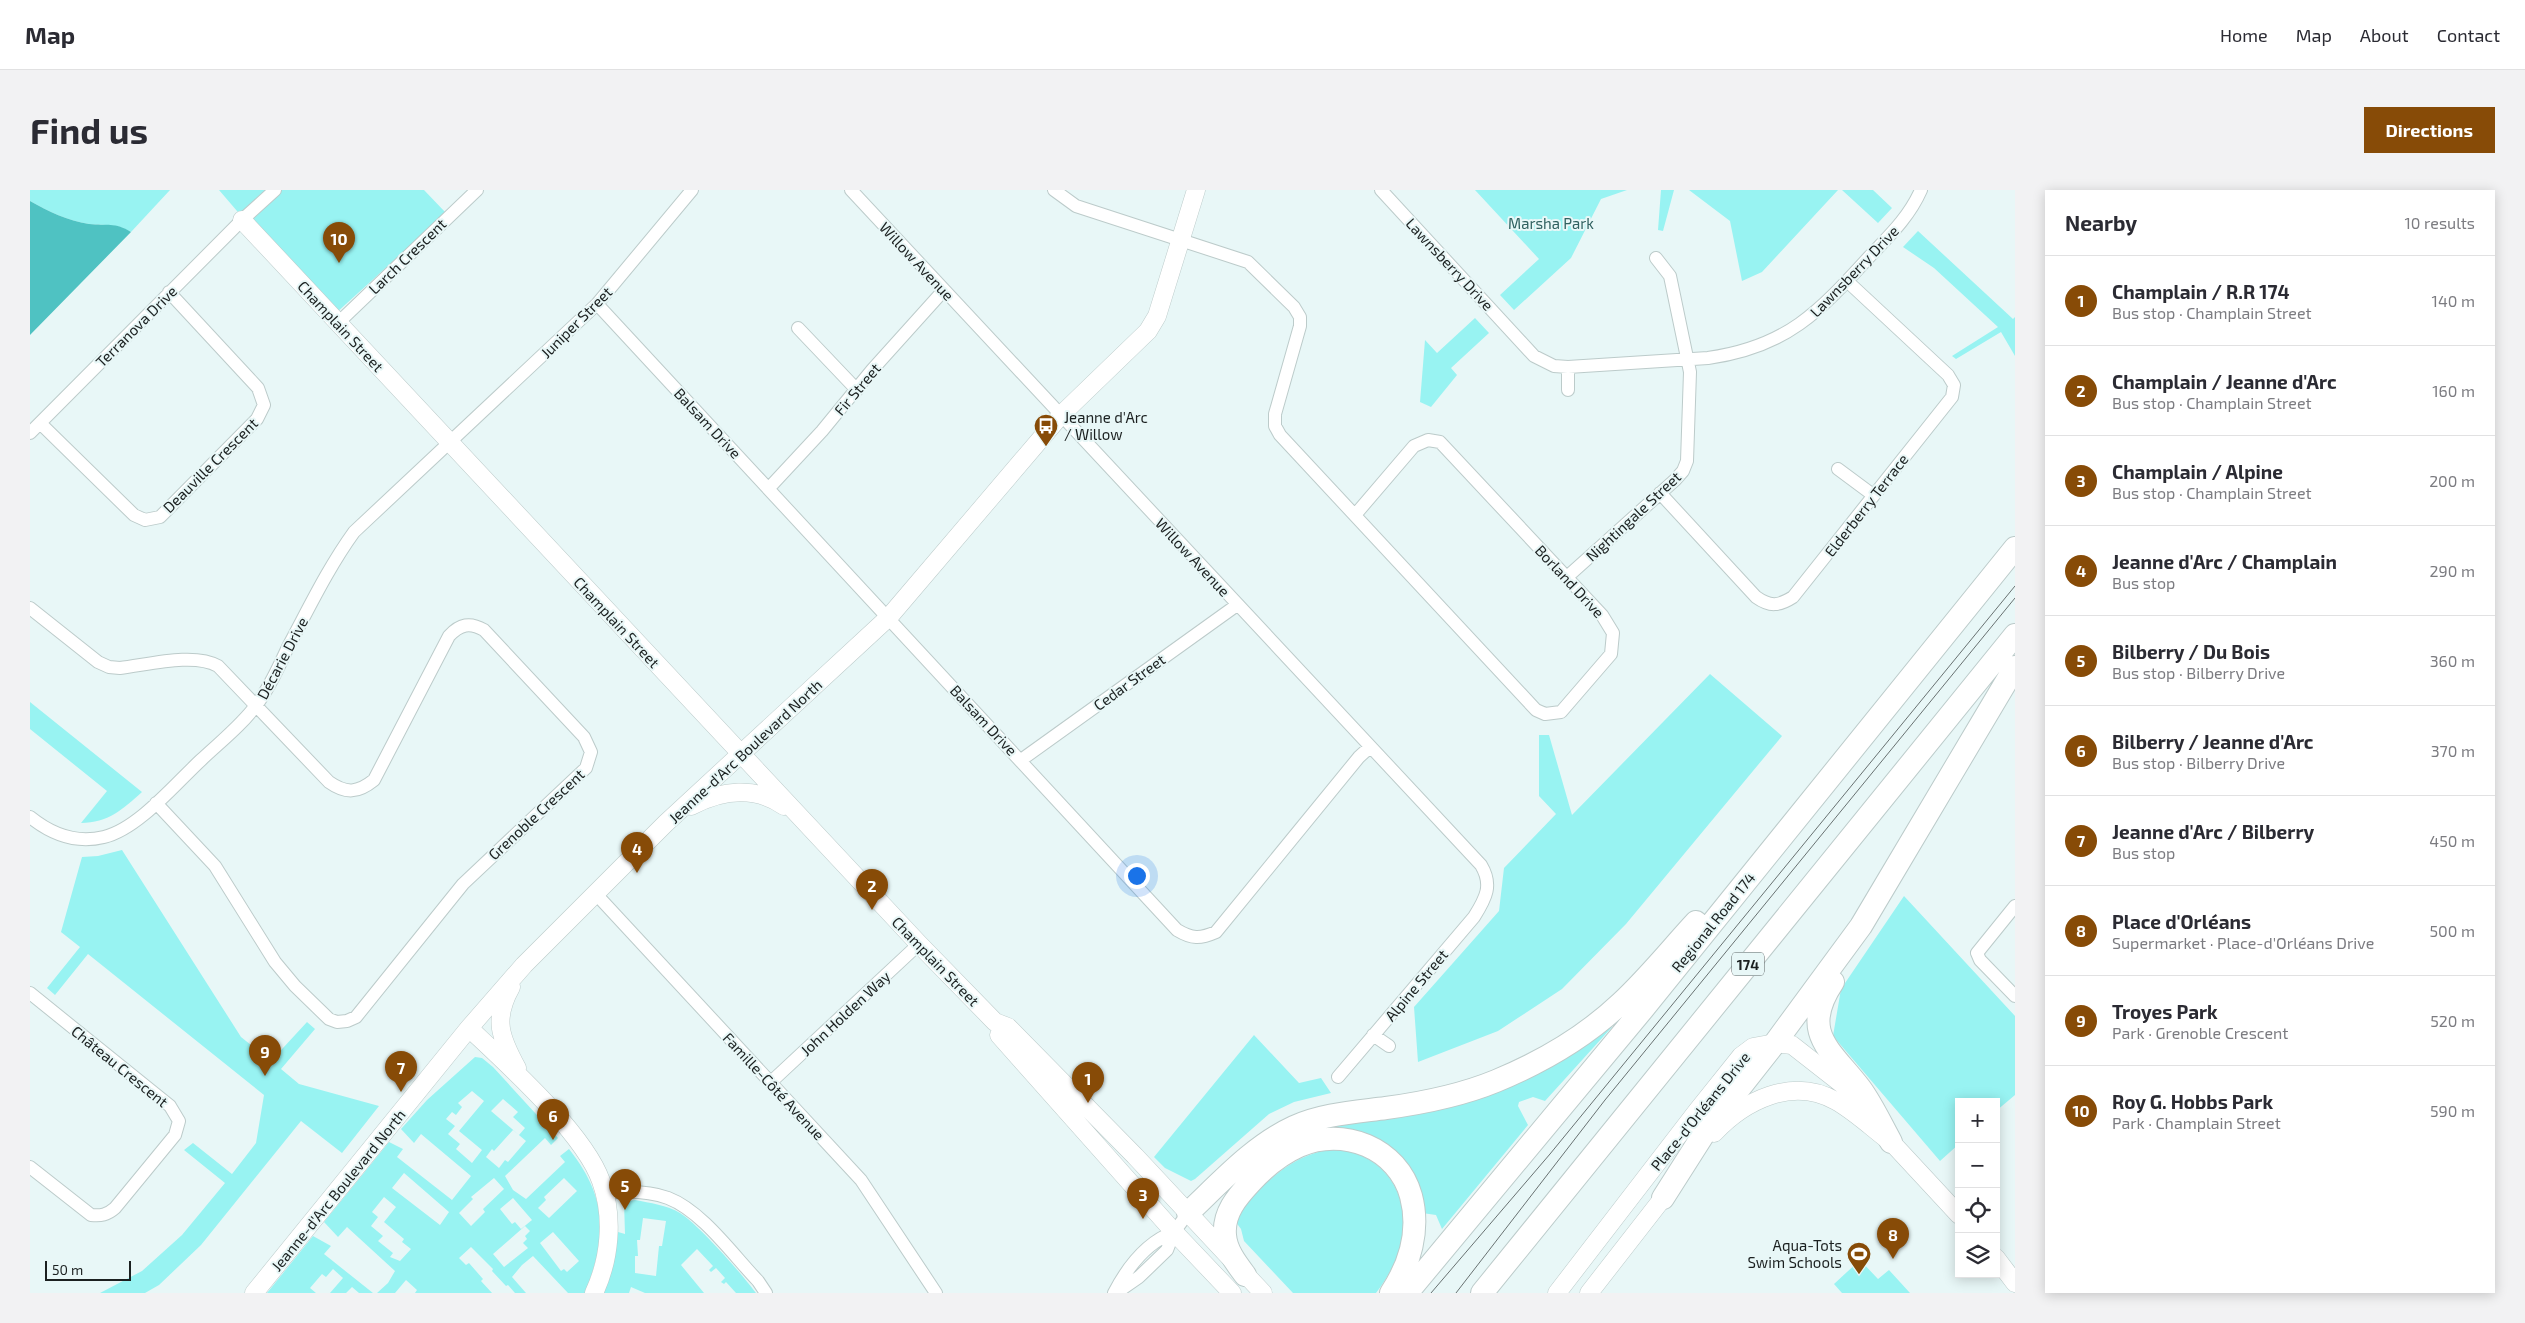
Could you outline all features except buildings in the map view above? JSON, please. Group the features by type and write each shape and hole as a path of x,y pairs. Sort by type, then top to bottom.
{"highway":[{"name":"Regional Road 174","path":"1407,1293 1649,1002 2015,548"},
{"name":"174","path":"1482,1293 2015,635"},
{"path":"1663,1198 1705,1132 1775,1043 1861,926 2015,667"},
{"path":"1188,1213 1260,1147 1296,1126 1333,1116 1410,1104 1468,1091 1537,1062 1573,1042 1622,1003 1850,754"},
{"path":"1861,926 1848,955 1820,1006 1817,1021 1827,1050 1861,1089 1891,1142"},
{"path":"1245,1274 1231,1254 1225,1235 1226,1218 1235,1200 1271,1164 1299,1146 1330,1138 1348,1139 1378,1150 1390,1160 1399,1170 1414,1206 1414,1238 1405,1269 1391,1293"}],"main road":[{"name":"Jeanne-d'Arc Boulevard North","path":"254,1293 469,1028 524,965 666,823 889,617 1061,415 1148,331 1157,316 1196,190"},
{"name":"Champlain Street","path":"242,220 919,944 995,1022 1008,1027 1263,1293"},
{"path":"666,823 704,799 733,792 751,792 772,798 803,819"},
{"path":"524,965 503,1004 499,1019 504,1041 530,1089"},
{"name":"Champlain Street","path":"995,1022 999,1035 1174,1232 1232,1293"},
{"path":"469,1028 530,1089 582,1148 601,1180 609,1227 607,1252 594,1293"},
{"name":"Place-d'Orléans Drive","path":"1557,1293 1741,1056 1753,1047 1775,1043 1792,1045 1847,1088 1891,1142 1955,1211"},
{"name":"Place-d'Orléans Drive","path":"1589,1293 1708,1140 1725,1122 1745,1106 1761,1098 1779,1093 1816,1094 1834,1100 1891,1142"},
{"path":"2000,1263 2013,1279"}],"street":[{"path":"242,220 274,190"},
{"name":"Larch Crescent","path":"338,323 477,190"},
{"name":"Juniper Street","path":"449,443 596,304 692,190"},
{"name":"Willow Avenue","path":"850,190 1481,864 1487,874 1487,897 1459,934"},
{"path":"1054,190 1076,206 1181,240"},
{"name":"Lawnsberry Drive","path":"1382,190 1534,356 1554,366 1568,367 1687,360 1731,355 1769,343 1811,317 1847,281 1907,216 1921,190"},
{"name":"Terranova Drive","path":"30,433 242,220"},
{"name":"Borland Drive","path":"1181,240 1248,262 1298,312 1300,326 1275,414 1275,426 1280,435 1536,710 1554,715 1567,708 1610,654 1613,633 1608,623 1440,442 1428,440 1414,446 1355,515"},
{"name":"Nightingale Street","path":"1567,577 1683,471 1687,461 1690,372 1670,276 1656,258"},
{"name":"Elderberry Terrace","path":"1660,493 1756,597 1774,605 1784,603 1793,597 1952,396 1954,385 1948,375 1847,281"},
{"name":"Fir Street","path":"769,488 944,290"},
{"name":"Deauville Crescent","path":"40,423 134,515 145,520 160,517 250,426 262,413 264,405 258,388 169,292"},
{"name":"Balsam Drive","path":"596,304 889,617 1177,930 1189,937 1201,939 1216,932 1353,764 1370,747"},
{"path":"798,328 857,390"},
{"path":"1568,367 1568,390"},
{"name":"Décarie Drive","path":"30,817 44,828 58,835 88,839 103,838 118,832 156,803 257,704 339,553 354,532 449,443"},
{"path":"1838,469 1874,495"},
{"name":"Cedar Street","path":"1021,760 1237,605"},
{"path":"30,608 98,662 109,668 190,660 210,661 226,672 257,704"},
{"name":"Grenoble Crescent","path":"156,803 215,866 275,962 295,986 329,1019 337,1022 346,1021 356,1017 463,884 586,768 592,752 589,744 577,730 484,630 475,625 464,625 449,636 374,780 364,789 351,792 339,789 329,782 257,704"},
{"name":"Famille-Côté Avenue","path":"595,893 870,1191 936,1293"},
{"path":"2015,906 1977,953 1980,960 2015,996"},
{"name":"Alpine Street","path":"1338,1076 1459,934"},
{"name":"John Holden Way","path":"771,1082 919,944"},
{"name":"Château Crescent","path":"30,993 170,1106 179,1121 175,1134 115,1208 108,1214 100,1216 91,1214 30,1167"},
{"name":"Alpine Street","path":"1373,1035 1389,1046"},
{"path":"604,1193 624,1192 654,1195 668,1198 681,1205 698,1218 758,1281 766,1293"},
{"path":"1115,1293 1129,1270 1146,1251 1157,1240 1174,1232 1188,1213"}],"green space":[{"path":"30,190 170,190 131,232 115,226 81,223 58,215 30,201"},
{"path":"219,190 273,190 243,218"},
{"path":"278,190 424,190 446,213 335,314 246,222"},
{"name":"Marsha Park","path":"1475,190 1627,190 1601,199 1571,258 1514,310 1500,295 1539,259"},
{"path":"1661,190 1674,190 1663,231 1658,230"},
{"path":"1689,190 1838,190 1762,272 1742,281 1730,221"},
{"path":"1842,190 1873,190 1892,208 1878,223"},
{"path":"1918,231 2013,319 2015,317 2015,356 2001,332 1956,359 1952,356 1998,327 1934,268 1903,247"},
{"path":"1475,318 1489,333 1451,368 1457,375 1431,407 1420,402 1425,340 1437,353"},
{"path":"1710,674 1782,736 1626,924 1562,989 1498,1031 1418,1062 1414,1007 1499,911 1504,868 1556,814 1539,796 1539,735 1549,735 1572,815"},
{"path":"30,702 142,792 107,818 81,823 107,791 30,729"},
{"path":"122,850 241,1037 271,1061 307,1022 315,1029 281,1069 299,1084 379,1106 342,1153 301,1121 201,1245 159,1285 145,1293 100,1293 142,1271 182,1235 225,1183 184,1150 193,1143 232,1174 256,1143 264,1095 88,954 55,995 47,988 80,947 61,932 82,857 98,856"},
{"path":"1904,896 2015,1016 2015,1095 2000,1108 2000,1098 1955,1098 1955,1148 1940,1161 1833,1036 1841,989"},
{"path":"1608,1024 1612,1027 1545,1101 1533,1097 1519,1102 1518,1106 1528,1125 1442,1229 1436,1215 1422,1213 1412,1176 1309,1130 1383,1117"},
{"path":"1254,1035 1299,1083 1321,1078 1331,1093 1294,1102 1269,1114 1191,1181 1165,1168 1154,1157"},
{"path":"475,1057 482,1058 493,1067 558,1138 551,1145 545,1138 505,1176 513,1190 526,1199 565,1162 560,1156 569,1149 591,1184 600,1218 597,1254 585,1293 568,1293 533,1256 512,1277 526,1293 515,1293 508,1285 506,1286 492,1271 493,1269 471,1247 459,1258 466,1265 469,1263 492,1293 415,1293 417,1290 406,1280 395,1293 377,1293 388,1283 395,1271 347,1227 338,1237 324,1222 389,1142 403,1149 397,1157 452,1200 471,1176 421,1134 414,1143 401,1129 427,1100","holes":["472,1091 484,1101 459,1131 482,1150 472,1163 456,1149 460,1144 448,1134 455,1126 446,1119 452,1112 456,1115 462,1107 458,1103","503,1099 518,1112 513,1117 525,1128 519,1135 491,1111","513,1130 526,1141 508,1162 505,1160 499,1168 486,1157 492,1149 494,1151","404,1173 449,1212 440,1225 392,1188","494,1178 504,1189 483,1209 485,1212 471,1226 459,1213 473,1199 471,1197","564,1178 577,1191 549,1218 538,1208 546,1200 544,1197","384,1197 396,1207 384,1222 404,1239 402,1242 411,1249 400,1261 390,1257 393,1253 378,1241 383,1236 371,1226 378,1217 372,1212","513,1198 532,1220 521,1229 515,1222 512,1224 500,1209","525,1226 530,1231 525,1236 527,1239 523,1243 528,1248 504,1267 493,1254","553,1232 579,1261 567,1272 564,1269 561,1271 540,1243"]},
{"path":"1335,1149 1347,1151 1370,1160 1379,1166 1394,1184 1399,1196 1405,1227 1401,1245 1391,1270 1376,1293 1293,1293 1244,1241 1241,1229 1235,1221 1245,1205 1280,1171 1311,1154"},
{"path":"635,1200 652,1203 680,1213 731,1262 756,1293 736,1293 726,1282 724,1284 721,1282 725,1278 716,1268 711,1272 709,1270 713,1266 697,1249 681,1265 704,1293 645,1293 631,1287 629,1293 602,1293 612,1264 618,1232 625,1234 624,1202","holes":["643,1218 666,1221 662,1246 659,1246 656,1276 635,1273 635,1256 638,1256 637,1240 640,1240"]},
{"path":"313,1236 331,1246 324,1254 373,1293 359,1293 352,1287 346,1293 330,1293 343,1278 333,1269 326,1277 322,1274 310,1288 316,1293 267,1293"},
{"name":"Aqua-Tots Swim Schools","path":"1860,1260 1878,1279 1889,1270 1910,1293 1842,1293 1834,1284"}],"shaded area":[{"path":"30,201 73,221 115,226 131,232 30,335"}],"tram line":[{"path":"1431,1293 1550,1154 2015,586"},
{"path":"1456,1293 1605,1100 2015,598"}],"place":[{"name":"Roy G. Hobbs Park","path":"339,263"},
{"name":"Jeanne d'Arc / Willow","path":"1046,447"},
{"name":"Jeanne d'Arc / Champlain","path":"637,873"},
{"name":"Champlain / Jeanne d'Arc","path":"872,910"},
{"name":"Troyes Park","path":"265,1076"},
{"name":"Jeanne d'Arc / Bilberry","path":"401,1092"},
{"name":"Champlain / R.R 174","path":"1088,1103"},
{"name":"Bilberry / Jeanne d'Arc","path":"553,1140"},
{"name":"Bilberry / Du Bois","path":"625,1210"},
{"name":"Champlain / Alpine","path":"1143,1219"},
{"name":"Place d'Orléans","path":"1893,1259"},
{"name":"Aqua-Tots Swim Schools","path":"1859,1275"}]}
